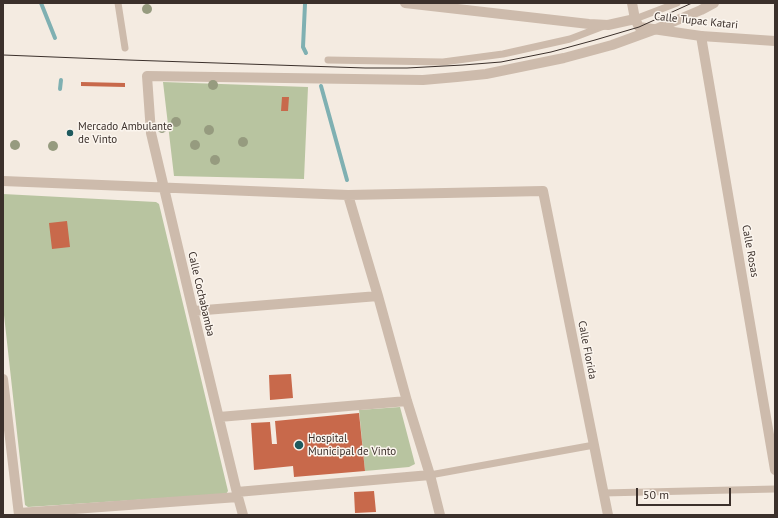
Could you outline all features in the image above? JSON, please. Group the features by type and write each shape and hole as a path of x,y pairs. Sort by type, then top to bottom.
{"street":[{"path":"405,3 589,24 608,24 635,19 632,3"},
{"path":"656,29 714,3"},
{"name":"Calle Tupac Katari","path":"635,19 639,27 700,36 775,41"},
{"name":"Calle Cochabamba","path":"243,515 151,133 147,76 422,80 457,77 486,74 564,58 612,45 656,29"},
{"name":"Calle Rosas","path":"700,36 775,470"},
{"path":"3,181 348,195 440,515"},
{"name":"Calle Florida","path":"348,195 543,191 608,515"},
{"path":"193,311 378,296"},
{"path":"3,379 19,514 430,476"},
{"path":"219,417 407,401"}],"lane":[{"path":"118,3 125,48"},
{"path":"635,19 677,3"},
{"path":"328,60 443,62 503,54 570,38 608,24"},
{"path":"430,476 594,445"},
{"path":"603,493 775,489"}],"green space":[{"path":"163,82 308,87 304,179 174,176"},
{"path":"3,194 156,202 159,204 228,491 226,494 28,507 25,505 3,306"},
{"path":"400,407 415,464 409,467 365,471 359,410"}],"building":[{"path":"81,82 125,83 125,87 81,86"},
{"path":"282,97 289,97 288,111 281,111"},
{"path":"67,221 70,247 52,249 49,223"},
{"path":"291,374 293,398 270,400 269,375"},
{"name":"Hospital Municipal de Vinto","path":"359,413 365,471 294,477 293,466 254,470 251,423 270,422 272,444 277,444 275,421"},
{"path":"374,491 376,512 355,513 354,492"}],"waterway":[{"path":"41,3 55,38"},
{"path":"305,4 303,47 306,53"},
{"path":"60,89 61,80"},
{"path":"321,86 347,180"}],"tram line":[{"path":"3,55 365,68 407,68 463,65 501,62 551,52 639,27 692,3"}],"place":[{"name":"Mercado Ambulante de Vinto","path":"70,133"},
{"name":"Hospital Municipal de Vinto","path":"299,445"}]}
